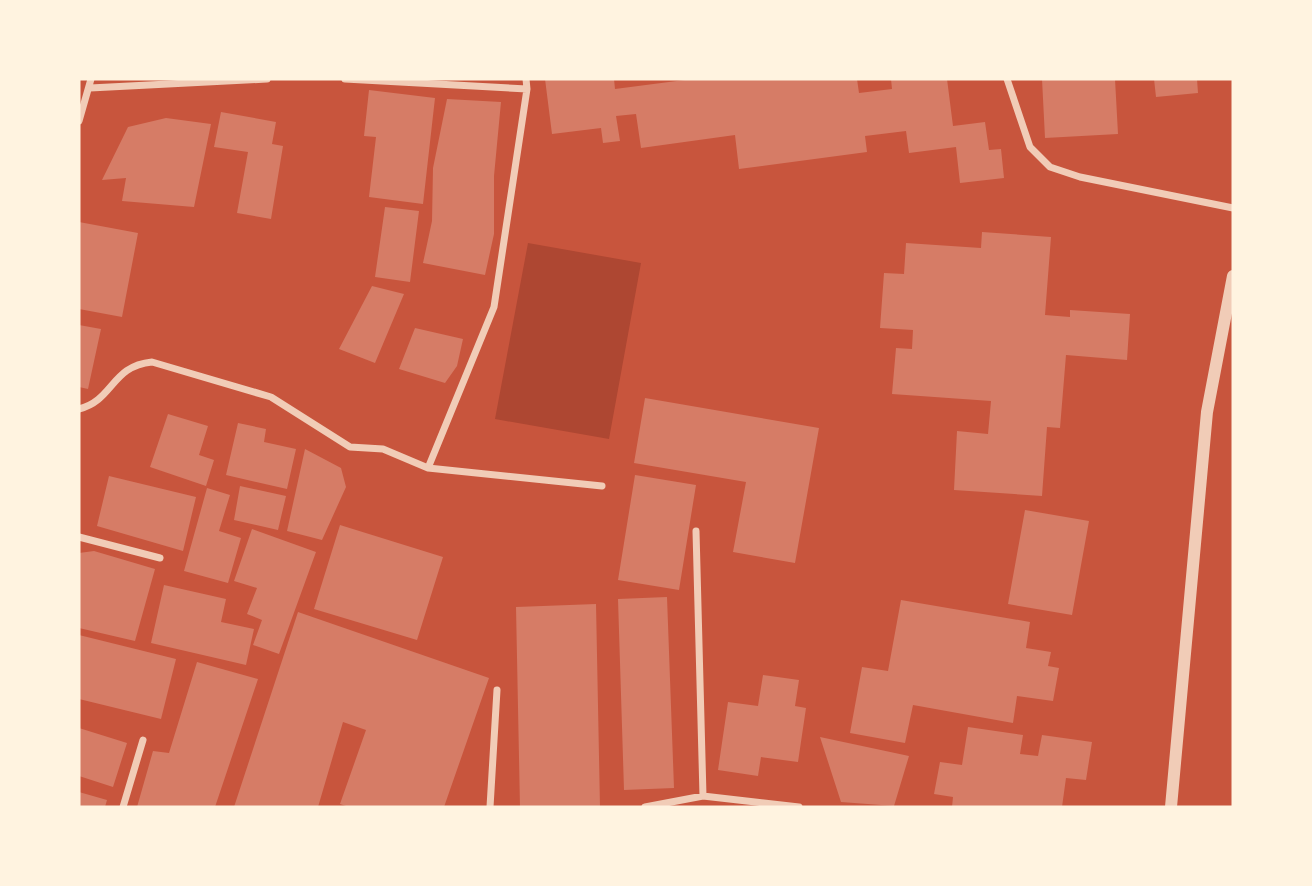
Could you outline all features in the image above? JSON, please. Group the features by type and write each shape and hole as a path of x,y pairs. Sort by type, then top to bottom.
{"street":[{"path":"79,121 91,83 267,79"},
{"path":"345,79 527,89"},
{"path":"428,468 494,307 527,89 526,79"},
{"path":"1007,79 1030,147 1050,167 1080,177 1233,208"},
{"path":"1171,807 1207,412 1233,275"},
{"path":"79,410 100,400 123,370 135,363 152,362 271,397 350,447 383,449 428,468 602,486"},
{"path":"696,531 703,796"},
{"path":"79,537 160,558"},
{"path":"490,807 497,690"},
{"path":"124,807 144,740"},
{"path":"645,807 703,796 799,807"}],"shaded area":[{"path":"528,243 641,263 609,439 495,419"}],"building":[{"path":"545,79 614,79 615,89 692,79 857,79 859,93 892,89 891,79 947,79 953,126 985,122 989,150 1001,149 1004,178 960,183 956,147 909,153 906,131 865,136 867,152 739,169 735,135 641,148 636,114 616,116 620,141 603,143 601,128 552,134"},
{"path":"1042,79 1115,79 1118,134 1045,138"},
{"path":"1154,79 1197,79 1198,93 1156,97"},
{"path":"369,90 435,98 423,204 369,197 376,137 364,136"},
{"path":"447,99 501,102 494,176 494,234 485,275 423,263 432,221 433,168"},
{"path":"221,112 276,122 272,144 283,146 271,219 237,213 248,152 214,147"},
{"path":"166,118 211,124 194,207 122,201 126,178 102,180 128,127"},
{"path":"385,207 419,211 410,282 375,277"},
{"path":"79,222 138,233 122,317 79,309"},
{"path":"982,232 1051,237 1045,315 1070,317 1070,310 1130,314 1127,360 1066,355 1060,428 1047,427 1042,496 954,490 957,431 988,434 991,401 892,394 896,348 912,349 913,330 880,328 884,273 904,274 906,243 981,248"},
{"path":"372,286 404,294 375,363 339,349"},
{"path":"79,325 101,329 88,389 79,387"},
{"path":"415,328 463,339 457,366 445,383 399,369"},
{"path":"645,398 819,428 795,563 733,552 746,482 634,463"},
{"path":"168,414 208,426 199,455 214,460 206,486 150,467"},
{"path":"238,423 266,429 264,442 296,449 287,489 226,475"},
{"path":"305,449 341,468 346,487 322,540 287,531"},
{"path":"635,475 696,485 679,590 618,580"},
{"path":"109,476 196,497 183,551 97,526"},
{"path":"240,486 286,496 278,530 234,520"},
{"path":"207,488 230,495 219,531 241,538 228,583 184,571"},
{"path":"1025,510 1089,521 1072,615 1008,604"},
{"path":"340,525 443,557 417,640 314,609"},
{"path":"252,529 316,552 279,654 253,645 262,620 247,614 257,588 234,581"},
{"path":"94,551 155,569 135,641 79,628 79,553"},
{"path":"164,585 226,599 221,622 254,629 246,665 151,643"},
{"path":"667,597 674,788 624,790 618,599"},
{"path":"901,600 1030,622 1026,648 1051,652 1048,666 1059,668 1053,701 1017,696 1013,723 913,705 905,743 850,733 862,667 888,671"},
{"path":"596,604 600,807 520,807 516,607"},
{"path":"298,612 489,678 444,807 349,807 340,804 366,730 343,722 318,807 234,807"},
{"path":"79,635 176,659 161,719 79,699"},
{"path":"197,662 258,679 215,807 137,807 153,751 169,753"},
{"path":"763,675 799,680 795,706 806,708 798,762 761,757 758,776 718,770 728,702 758,706"},
{"path":"968,727 1023,735 1020,754 1038,756 1042,735 1092,742 1086,780 1066,778 1062,807 952,807 953,797 934,794 940,762 962,765"},
{"path":"79,728 127,743 113,787 79,776"},
{"path":"820,737 909,756 894,806 841,802"},
{"path":"79,792 107,800 105,807 79,807"}]}
